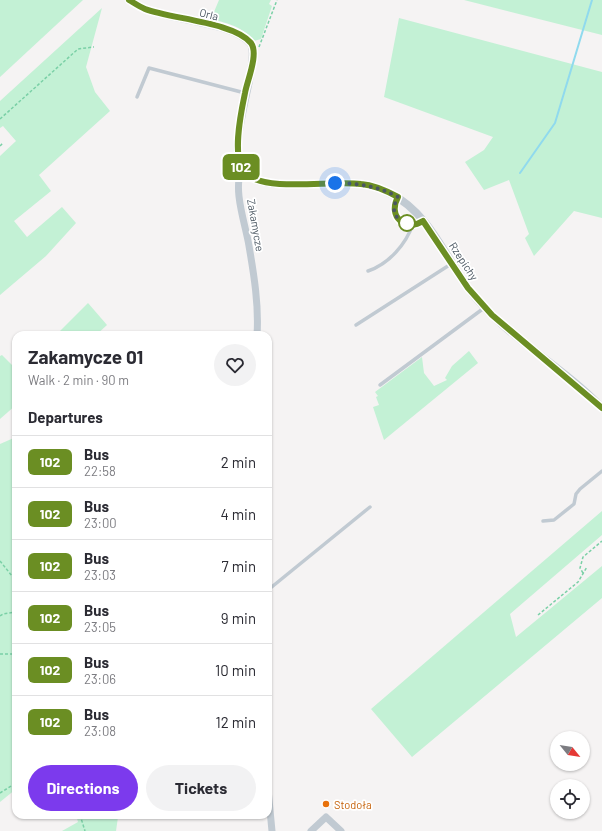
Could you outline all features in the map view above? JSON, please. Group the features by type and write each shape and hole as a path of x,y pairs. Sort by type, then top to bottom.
{"street":[{"name":"Orla","path":"129,0 145,9 238,33 251,44 254,50"},
{"name":"Zakamycze","path":"254,50 245,93 238,145 238,157 242,170 238,186 249,245 256,301 257,331"},
{"name":"Rzepichy","path":"242,170 248,175 267,182 360,184 378,188 398,197 409,205 423,221 473,294 485,307 602,408"},
{"path":"310,831 326,817 341,831"},
{"path":"271,819 272,831"}],"lane":[{"path":"137,97 149,68 245,93"},
{"path":"398,197 394,205 394,214 401,221 413,224 423,221"},
{"path":"368,271 377,268 406,241 413,224"},
{"path":"356,325 452,264"},
{"path":"380,385 485,307"},
{"path":"543,521 554,520 574,504 576,494 580,489 602,471"},
{"path":"272,587 370,507"}],"path":[{"path":"254,50 259,47 277,0"},
{"path":"0,120 78,49 94,47"},
{"path":"0,146 3,143"},
{"path":"583,573 580,568 583,557 602,541"},
{"path":"0,561 12,576"},
{"path":"538,615 578,582 587,567"},
{"path":"0,616 12,613"},
{"path":"0,654 12,654"},
{"path":"0,793 12,785"},
{"path":"81,819 85,831"}],"green space":[{"path":"0,0 83,0 0,77"},
{"path":"219,0 271,0 269,4 272,6 261,39 254,41 240,29 230,24 211,19"},
{"path":"464,0 602,0 602,35"},
{"path":"102,8 86,67 95,92 110,111 39,175 51,191 14,221 27,237 62,207 76,223 46,256 0,295 0,156 16,141 3,126 0,128 0,101"},
{"path":"399,18 602,72 602,218 574,211 534,256 525,238 529,234 509,180 484,190 465,162 484,150 493,137 384,97"},
{"path":"88,303 107,325 100,331 60,331"},
{"path":"469,351 478,363 384,440 373,407 379,405 376,397 378,396 375,392 422,357 424,373 434,386 447,380 445,378 452,366"},
{"path":"2,355 12,365 12,408 0,419 0,356"},
{"path":"12,439 12,792 0,802 0,444"},
{"path":"602,511 602,535 510,614 516,637 602,566 602,598 412,757 371,709"},
{"path":"77,819 118,819 116,831 62,831 78,822"}],"waterway":[{"path":"520,173 555,123 592,0"}],"bus line":[{"name":"102","path":"129,0 145,9 230,30 238,33 251,44 254,50 245,93 238,145 238,157 242,170 257,180 267,182 360,184 378,188 398,197 394,205 394,214 398,219 413,224 419,224 423,221 430,229 468,288 492,315 597,402 602,408"}],"place":[{"name":"Stodoła","path":"326,804"}],"route":[{"path":"335,183 368,185 398,197 394,205 394,214 398,219 407,223"}]}
